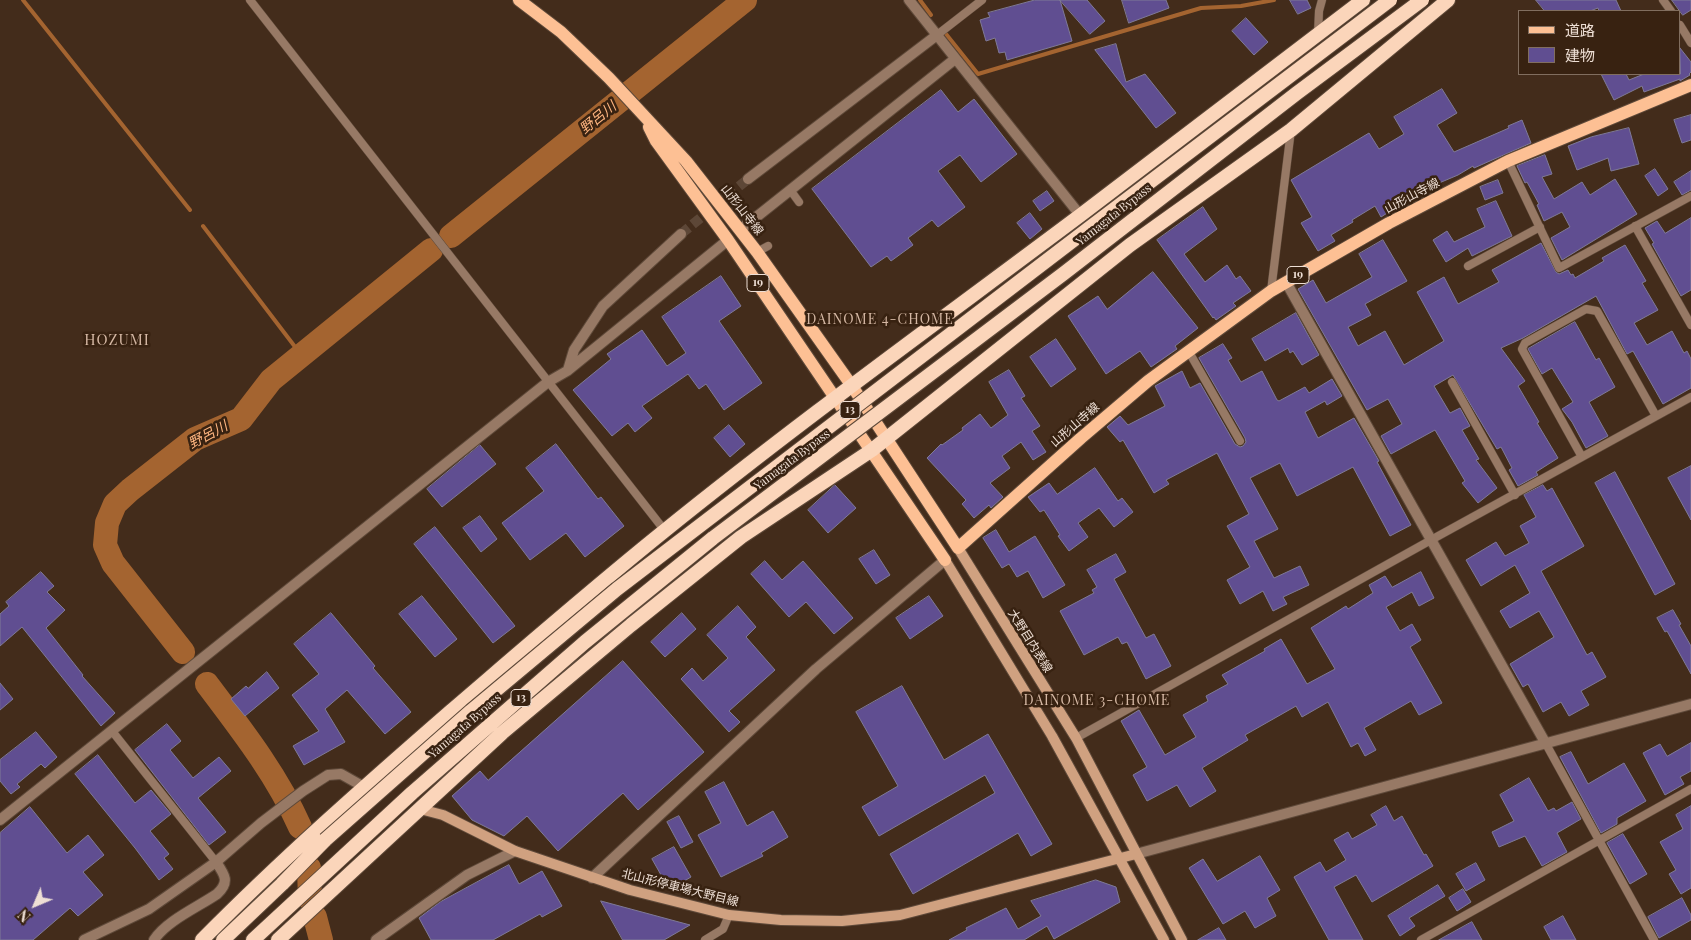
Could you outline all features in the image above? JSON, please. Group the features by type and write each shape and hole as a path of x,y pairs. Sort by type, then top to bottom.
{"highway":[{"path":"202,940 246,896 364,787 531,642 664,531 852,386 910,336 1080,216 1363,0"},
{"name":"Yamagata Bypass","path":"223,940 325,840 368,801 617,589 1390,0"},
{"name":"Yamagata Bypass","path":"253,940 419,786 585,642 713,538 1422,0"},
{"path":"278,940 510,726 630,625 741,537 872,450 1130,245 1291,130 1448,0"}],"main road":[{"name":"山形山寺線","path":"519,0 561,32 609,78 686,161 740,230 763,249 958,548 1148,381 1271,291 1389,223 1508,161 1691,85"},
{"name":"山形山寺線","path":"643,116 656,141 728,240 945,560"},
{"name":"大野目内表線","path":"958,548 1076,738 1136,854"},
{"path":"945,560 1052,736 1164,940"},
{"name":"北山形停車場大野目線","path":"420,809 443,815 516,851 630,890 729,915 781,920 842,921 900,915 1136,854"},
{"path":"1136,854 1182,940"}],"street":[{"path":"910,0 1080,216"},
{"path":"748,179 937,34"},
{"path":"740,230 955,59"},
{"path":"567,371 574,350 603,306 682,234"},
{"path":"0,820 548,382 567,371 728,240"},
{"path":"1286,282 1546,744"},
{"path":"592,878 816,668 945,560"},
{"path":"1136,854 1691,704"},
{"path":"84,940 149,909 216,862 261,823 303,791 328,776 341,774 364,787"},
{"path":"376,940 467,875 516,851"},
{"path":"154,940 170,924 223,889 226,882 223,872 216,862"}],"lane":[{"path":"250,0 664,531"},
{"path":"937,34 982,0"},
{"path":"1318,34 1318,11 1322,0"},
{"path":"1681,28 1691,43"},
{"path":"1271,291 1291,130"},
{"path":"1508,161 1559,268 1691,196"},
{"path":"791,191 799,202"},
{"path":"1635,226 1691,325"},
{"path":"1468,266 1540,227"},
{"path":"1582,457 1522,349 1524,343 1586,308 1597,311 1656,416"},
{"path":"1189,352 1240,441"},
{"path":"1452,382 1515,495"},
{"path":"1076,738 1691,397"},
{"path":"112,732 216,862"},
{"path":"1546,744 1654,940"},
{"path":"1420,940 1599,842 1691,789"},
{"path":"704,940 723,929 729,915"}],"building":[{"path":"1035,0 1060,0 1072,41 1007,60 1005,52 999,53 995,38 986,41 980,20 990,17 988,13"},
{"path":"1060,0 1087,0 1105,21 1090,34"},
{"path":"1122,0 1166,0 1169,8 1129,23"},
{"path":"1290,0 1307,0 1311,8 1298,14"},
{"path":"1536,0 1616,0 1621,10 1599,10 1598,8 1593,10 1544,10"},
{"path":"1672,0 1691,0 1691,10 1683,15"},
{"path":"1246,18 1268,42 1254,55 1232,31"},
{"path":"1116,44 1126,82 1145,74 1176,113 1156,128 1095,50"},
{"path":"1681,49 1691,62 1690,75 1680,81 1680,79 1644,92 1642,86 1614,100 1602,75 1626,75 1629,80 1642,75 1681,75"},
{"path":"1442,89 1457,113 1437,125 1454,152 1509,128 1508,126 1522,120 1531,143 1474,168 1473,166 1458,175 1432,186 1429,180 1395,202 1398,206 1381,217 1375,206 1331,235 1335,241 1318,251 1301,223 1312,217 1291,180 1369,133 1379,149 1404,134 1394,117"},
{"path":"941,90 958,112 974,99 1017,154 981,182 960,155 938,171 965,207 938,227 932,220 908,238 913,245 891,261 887,256 871,267 812,189"},
{"path":"1691,115 1691,140 1682,143 1674,120"},
{"path":"1629,128 1639,164 1611,171 1608,158 1577,170 1568,146 1591,137"},
{"path":"1545,155 1552,174 1542,177 1554,199 1582,182 1590,195 1615,179 1637,214 1562,260 1551,238 1570,227 1562,212 1544,221 1537,205 1539,204 1527,182 1525,183 1517,166"},
{"path":"1655,169 1668,189 1658,196 1645,176"},
{"path":"1691,171 1691,190 1682,195 1674,182"},
{"path":"1498,180 1503,193 1485,200 1480,187"},
{"path":"1047,191 1054,201 1040,211 1033,201"},
{"path":"1496,201 1512,236 1472,256 1468,248 1446,262 1433,240 1447,231 1454,242 1485,227 1477,209"},
{"path":"1203,207 1217,229 1184,254 1205,282 1227,265 1236,279 1240,276 1251,291 1233,303 1236,306 1216,320 1157,240"},
{"path":"1030,213 1042,229 1030,239 1017,223"},
{"path":"1691,218 1691,290 1681,296 1645,228 1657,221 1665,233"},
{"path":"1383,240 1407,281 1365,304 1371,315 1348,327 1358,346 1385,331 1404,365 1444,341 1417,292 1444,277 1458,304 1499,282 1492,270 1541,243 1556,272 1559,274 1568,270 1575,278 1604,261 1602,258 1625,245 1646,281 1642,283 1658,310 1634,323 1647,345 1672,331 1684,353 1687,351 1691,359 1691,388 1663,404 1633,351 1627,354 1596,296 1523,338 1501,348 1525,381 1518,386 1558,458 1536,472 1538,475 1518,486 1509,470 1512,468 1501,447 1497,449 1453,375 1434,386 1450,413 1460,408 1470,426 1462,430 1479,459 1476,460 1497,488 1478,503 1462,483 1465,481 1435,430 1391,454 1381,436 1402,424 1388,399 1367,410 1298,289 1313,280 1326,303 1372,277 1359,254"},
{"path":"1153,272 1198,328 1175,346 1177,349 1151,367 1140,351 1106,374 1068,316 1098,296 1107,309"},
{"path":"721,276 741,306 719,321 762,383 724,410 706,384 699,389 688,374 642,406 652,418 635,432 628,423 612,436 573,390 611,359 607,354 642,330 667,366 686,353 662,317"},
{"path":"1296,313 1319,355 1302,365 1293,351 1290,353 1288,348 1265,361 1252,339"},
{"path":"1575,322 1596,360 1599,358 1615,387 1589,402 1608,436 1586,448 1572,422 1562,409 1573,402 1552,368 1542,374 1528,349"},
{"path":"1056,339 1076,369 1051,387 1030,357"},
{"path":"1223,344 1232,358 1228,360 1241,382 1262,371 1279,401 1305,387 1309,393 1332,379 1342,396 1327,405 1325,401 1305,412 1318,438 1354,418 1379,461 1377,462 1411,525 1390,536 1353,467 1297,496 1280,463 1250,478 1278,529 1254,541 1274,578 1300,566 1309,585 1283,597 1287,604 1273,611 1263,591 1240,604 1227,580 1250,567 1227,526 1249,514 1217,453 1166,480 1169,484 1154,493 1123,440 1120,442 1107,427 1120,416 1128,425 1165,406 1155,386 1182,371 1190,388 1200,383 1235,444 1240,447 1243,446 1246,442 1245,438 1199,358"},
{"path":"1009,370 1025,396 1021,398 1040,426 1032,431 1046,452 1033,460 1021,442 1002,456 1010,468 990,483 1003,497 991,508 989,505 974,518 962,504 966,500 927,458 941,444 963,430 962,428 980,414 991,428 1008,415 989,382"},
{"path":"729,425 745,444 730,457 714,438"},
{"path":"556,444 598,499 601,497 624,526 585,557 566,533 530,560 502,523 544,491 526,468"},
{"path":"480,445 496,464 442,507 427,489"},
{"path":"1691,466 1691,520 1668,478"},
{"path":"1095,468 1118,501 1122,498 1133,512 1114,527 1099,508 1078,523 1088,537 1069,551 1058,536 1060,535 1044,510 1040,512 1028,497 1049,483 1057,494"},
{"path":"1615,472 1675,584 1655,595 1595,483"},
{"path":"835,485 856,508 828,533 808,510"},
{"path":"1543,485 1547,491 1552,488 1584,546 1541,571 1587,655 1592,652 1606,677 1581,691 1589,705 1569,716 1561,702 1543,712 1528,684 1523,687 1510,664 1554,637 1539,611 1510,628 1500,611 1530,593 1515,565 1481,586 1466,560 1496,542 1505,556 1529,543 1520,526 1536,517 1524,495"},
{"path":"480,516 497,539 481,552 463,528"},
{"path":"435,527 515,626 493,643 414,544"},
{"path":"996,530 1009,552 1035,536 1065,585 1043,598 1028,571 1017,577 1009,564 1002,568 983,538"},
{"path":"874,550 890,575 876,584 859,559"},
{"path":"1116,554 1126,572 1114,579 1146,638 1154,634 1171,666 1146,679 1127,642 1122,644 1118,637 1084,655 1060,611 1094,593 1092,590 1097,587 1087,570"},
{"path":"765,561 782,580 803,561 853,618 834,634 806,602 789,617 751,574"},
{"path":"41,572 54,586 47,592 65,610 46,628 82,676 115,713 101,726 22,627 0,646 0,614 9,606 6,602"},
{"path":"1421,572 1434,598 1419,606 1412,592 1386,607 1400,631 1412,624 1421,640 1410,647 1442,703 1419,715 1411,701 1364,728 1376,750 1365,756 1358,743 1351,747 1328,702 1302,717 1296,706 1245,735 1248,740 1202,768 1216,791 1190,807 1177,785 1147,801 1133,775 1147,767 1121,721 1139,710 1165,755 1196,737 1183,715 1208,701 1206,696 1228,684 1222,675 1265,651 1264,649 1281,639 1307,684 1335,669 1311,628 1346,606 1348,609 1373,593 1369,585 1385,576 1392,587"},
{"path":"422,596 457,639 435,657 399,614"},
{"path":"929,596 943,616 910,639 896,618"},
{"path":"738,606 756,627 746,637 775,670 729,711 740,722 729,732 681,679 692,668 703,681 728,658 707,635"},
{"path":"1673,610 1691,646 1691,674 1667,631 1665,632 1657,618"},
{"path":"331,613 375,666 373,668 411,712 385,734 347,690 325,709 345,742 304,765 293,746 319,731 292,695 319,674 294,644"},
{"path":"682,613 696,629 665,657 651,642"},
{"path":"623,661 704,752 638,810 623,793 558,851 527,816 504,836 472,820 452,796 480,771 488,780"},
{"path":"267,672 279,688 245,716 231,699"},
{"path":"0,683 13,699 0,710"},
{"path":"902,686 944,760 988,734 1052,844 1031,856 1018,833 913,894 890,854 995,793 985,775 879,836 862,807 898,786 856,712"},
{"path":"167,724 181,741 170,750 193,778 219,757 231,771 198,798 226,832 209,845 135,750"},
{"path":"36,732 57,757 45,768 41,764 17,784 20,787 11,794 0,781 0,760"},
{"path":"1691,743 1691,771 1680,777 1684,784 1665,795 1643,753 1660,744 1667,756"},
{"path":"1571,752 1588,784 1624,763 1646,801 1617,818 1617,824 1601,833 1560,757"},
{"path":"98,755 135,803 151,790 171,814 150,831 169,854 164,858 173,869 159,880 75,774"},
{"path":"1529,778 1548,811 1554,808 1556,811 1572,802 1581,819 1557,833 1567,852 1542,866 1525,836 1499,847 1492,832 1514,821 1500,795"},
{"path":"724,782 747,826 773,811 788,837 761,853 763,856 721,877 698,835 721,823 705,792"},
{"path":"1386,806 1394,821 1402,816 1424,855 1426,854 1433,866 1372,902 1356,875 1334,887 1363,940 1329,940 1294,877 1320,862 1326,872 1346,860 1334,840 1348,832 1352,839 1377,825 1371,815"},
{"path":"1691,806 1691,888 1681,894 1669,874 1676,870 1660,842 1683,829 1676,815"},
{"path":"30,807 67,853 88,835 104,855 83,872 103,895 78,916 70,908 33,940 0,940 0,833"},
{"path":"679,816 693,842 681,848 667,822"},
{"path":"1623,834 1647,874 1630,884 1607,843"},
{"path":"674,847 691,877 674,887 665,882 652,859"},
{"path":"1260,856 1280,890 1267,898 1276,916 1255,928 1245,911 1223,924 1189,868 1203,859 1217,881"},
{"path":"1476,863 1485,880 1466,891 1456,874"},
{"path":"509,865 519,884 542,871 562,906 542,917 540,914 493,940 431,940 419,918 440,902"},
{"path":"1096,880 1116,887 1120,902 1054,939 1047,926 1024,940 949,940 967,930 966,928 1006,908 1018,929 1041,916 1031,901"},
{"path":"1438,885 1445,896 1409,918 1415,926 1400,936 1388,916"},
{"path":"1463,889 1471,902 1457,911 1449,898"},
{"path":"1682,898 1691,915 1691,920 1659,938 1648,917"},
{"path":"601,901 690,925 664,940 623,940"},
{"path":"1563,916 1576,940 1551,940 1544,927"},
{"path":"1472,922 1482,940 1439,940"},
{"path":"1219,928 1226,940 1198,940"}],"waterway":[{"path":"23,0 190,210"},
{"name":"野呂川","path":"451,236 745,0"},
{"path":"920,0 931,15"},
{"path":"946,34 978,74 1201,8 1241,6 1274,0"},
{"path":"203,226 302,356"},
{"name":"野呂川","path":"183,652 113,563 105,545 107,523 115,504 195,439 241,419 271,380 431,250"},
{"name":"野呂川","path":"207,684 245,735 281,789 300,827"},
{"name":"野呂川","path":"309,868 310,899"},
{"name":"野呂川","path":"315,917 321,940"}],"tunnel":[{"path":"681,234 748,179"}],"district":[{"name":"DAINOME 4-CHOME","path":"880,320"},
{"name":"HOZUMI","path":"117,340"},
{"name":"DAINOME 3-CHOME","path":"1097,701"}]}
